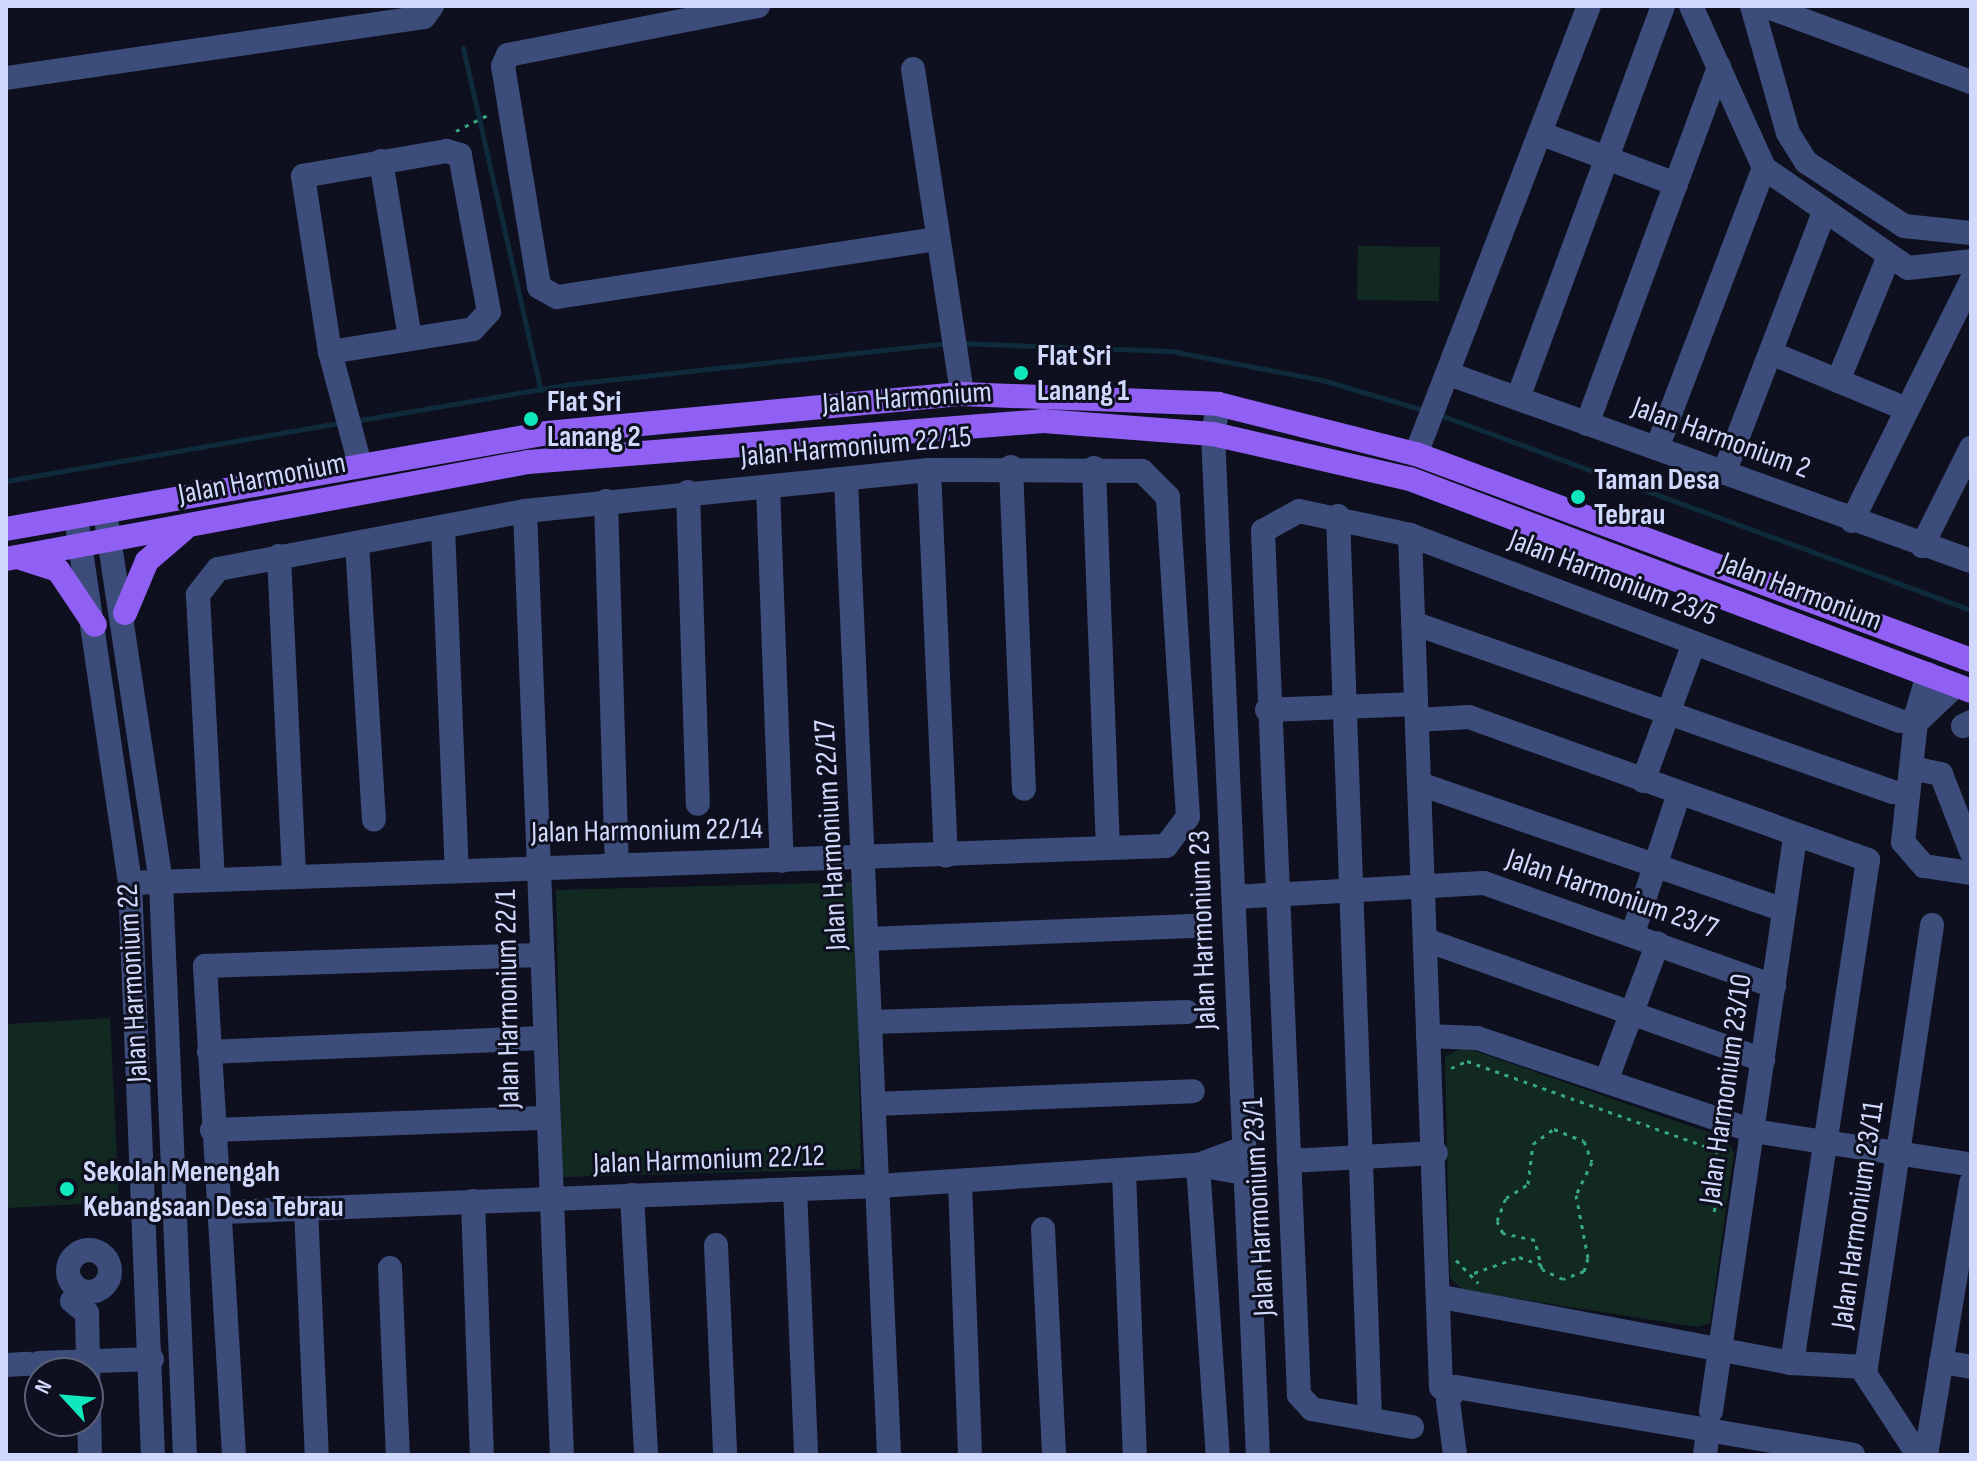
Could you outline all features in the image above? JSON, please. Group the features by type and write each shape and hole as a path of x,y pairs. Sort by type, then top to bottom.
{"main road":[{"name":"Jalan Harmonium","path":"6,529 547,433 962,394 1218,404 1416,454 1965,653"},
{"name":"Jalan Harmonium","path":"12,558 528,462 829,434 1043,421 1213,434 1410,479 1928,674 1966,683"},
{"path":"125,613 147,561 188,526"},
{"path":"12,558 58,570 95,625"},
{"path":"1928,674 1965,653"}],"street":[{"path":"6,78 424,17 432,6"},
{"path":"758,6 508,55 503,66 539,287 557,297 938,239"},
{"path":"1416,454 1589,6"},
{"path":"1518,398 1663,6"},
{"path":"1691,6 1764,168 1824,213 1889,256 1918,270 1971,261"},
{"path":"1752,6 1788,133 1806,162 1904,226 1971,233"},
{"path":"1765,6 1971,82"},
{"path":"1587,424 1719,67"},
{"path":"913,69 962,394"},
{"path":"1542,134 1676,184"},
{"path":"330,352 473,329 489,312 460,155 381,161 303,176 330,352 360,465"},
{"path":"381,161 410,339"},
{"path":"1657,448 1764,168"},
{"path":"1724,473 1824,213"},
{"path":"1838,381 1889,256"},
{"path":"1852,521 1971,281"},
{"path":"1771,353 1906,409"},
{"name":"Jalan Harmonium 2","path":"1449,374 1852,521 1971,561"},
{"name":"Jalan Harmonium 23","path":"1218,404 1213,434 1258,1455"},
{"path":"1922,546 1971,448"},
{"path":"1011,467 1024,789"},
{"name":"Jalan Harmonium 22/15","path":"213,879 198,595 218,569 525,511 688,492 846,481 929,470 1011,467 1142,471 1168,497 1188,817 1166,846"},
{"path":"1094,468 1108,848"},
{"path":"929,470 946,856"},
{"name":"Jalan Harmonium 22/17","path":"846,481 869,939 889,1455"},
{"path":"768,487 782,861"},
{"path":"688,492 698,804"},
{"path":"606,501 617,863"},
{"name":"Jalan Harmonium 22/1","path":"525,511 543,1118 562,1455"},
{"name":"Jalan Harmonium 23/5","path":"1299,511 1338,516 1410,535 1909,721"},
{"name":"Jalan Harmonium 23/1","path":"1299,511 1274,519 1260,539 1299,1395 1307,1407 1412,1427"},
{"name":"Jalan Harmonium 22","path":"105,512 125,613 161,883 185,1455"},
{"path":"1338,516 1370,1419"},
{"name":"Jalan Harmonium 22","path":"76,517 95,625 130,883 152,1359 153,1455"},
{"path":"443,527 457,869"},
{"path":"1410,535 1428,1036 1436,1153 1450,1252 1442,1297 1441,1387"},
{"path":"357,543 374,819"},
{"path":"279,556 294,876"},
{"path":"1413,623 1893,792"},
{"path":"1643,781 1694,643"},
{"path":"1928,674 1909,721 1912,768 1903,842 1909,856 1971,873"},
{"path":"1909,721 1966,683"},
{"path":"1267,710 1344,707 1469,717 1678,796 1868,860 1792,1363"},
{"path":"1912,768 1941,774 1971,851"},
{"path":"1420,784 1656,863 1784,910"},
{"path":"1633,933 1678,796"},
{"name":"Jalan Harmonium 23/10","path":"1708,1432 1795,837"},
{"name":"Jalan Harmonium 22/14","path":"130,883 537,865 782,861 1166,846"},
{"name":"Jalan Harmonium 23/7","path":"1234,897 1484,883 1633,933 1774,986"},
{"name":"Jalan Harmonium 23/11","path":"1442,1297 1721,1351 1792,1363 1862,1369 1870,1358 1932,925"},
{"path":"869,939 1192,926"},
{"path":"1426,940 1763,1060"},
{"path":"1606,1081 1658,943"},
{"path":"234,1455 222,1212 214,1192 205,966 539,955"},
{"path":"871,1022 1187,1012"},
{"path":"1428,1036 1464,1034 1753,1131 1899,1153 1967,1173 1926,1455"},
{"path":"209,1052 542,1038"},
{"path":"874,1104 1193,1091"},
{"path":"212,1130 543,1118"},
{"path":"1289,1161 1436,1153"},
{"name":"Jalan Harmonium 22/12","path":"222,1212 960,1182 1124,1173 1244,1160"},
{"path":"1198,1165 1218,1455"},
{"path":"1124,1173 1135,1455"},
{"path":"960,1182 970,1455"},
{"path":"795,1189 806,1455"},
{"path":"632,1195 646,1455"},
{"path":"473,1201 482,1455"},
{"path":"306,1208 317,1455"},
{"path":"1043,1229 1054,1455"},
{"path":"716,1245 725,1455"},
{"path":"390,1268 398,1455"},
{"path":"105,1269 148,1269"},
{"path":"72,1301 87,1313 88,1357"},
{"path":"104,1360 152,1359"},
{"path":"1941,1362 1971,1367"},
{"path":"1862,1369 1918,1455"},
{"path":"1455,1455 1448,1401 1456,1387 1853,1455"}],"path":[{"path":"471,119 485,115"},
{"path":"1451,1074 1457,1061 1467,1061 1715,1150 1723,1158 1714,1213"},
{"path":"1474,1273 1524,1257 1542,1265 1574,1277 1588,1258 1576,1195 1591,1152 1554,1129 1533,1144 1528,1184 1498,1210 1503,1233 1541,1245 1542,1265"},
{"path":"1450,1252 1474,1273 1484,1306"}],"green space":[{"path":"1358,246 1440,247 1439,301 1357,300"},
{"path":"855,882 861,1169 562,1177 556,890"},
{"path":"110,1018 119,1202 6,1208 6,1024"},
{"path":"1464,1047 1724,1138 1734,1152 1710,1323 1697,1327 1463,1290 1450,1278 1445,1057"}],"waterway":[{"path":"463,48 541,390"},
{"path":"354,421 571,384 946,343"},
{"path":"960,343 1171,351 1322,380 1427,411"},
{"path":"1440,415 1971,610"},
{"path":"6,481 340,423"}],"place":[{"name":"Flat Sri Lanang 1","path":"1021,373"},
{"name":"Flat Sri Lanang 2","path":"531,419"},
{"name":"Taman Desa Tebrau","path":"1578,497"},
{"name":"Sekolah Menengah Kebangsaan Desa Tebrau","path":"67,1189"}]}
